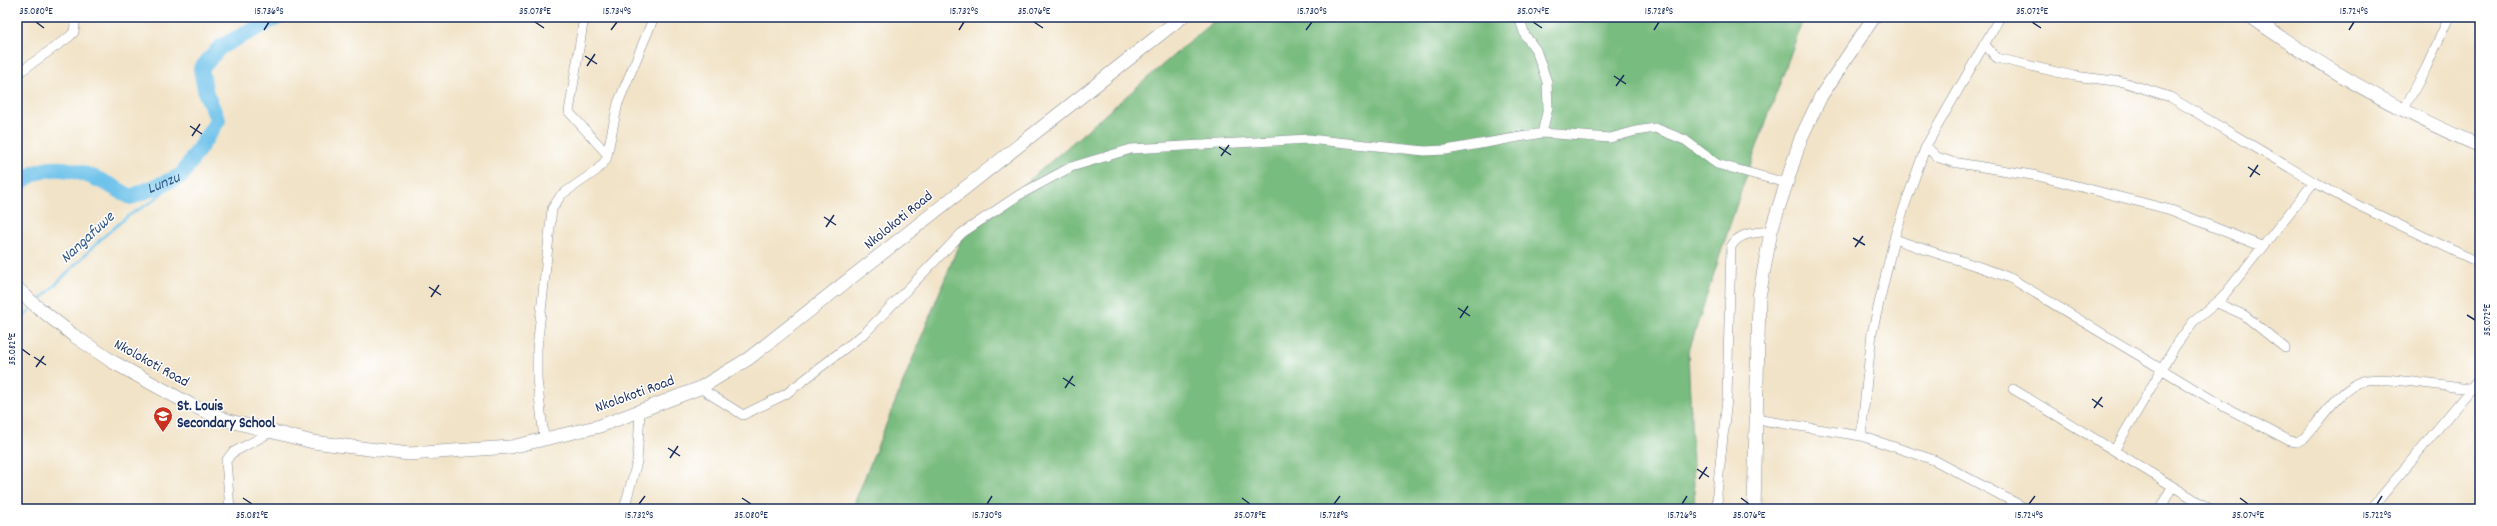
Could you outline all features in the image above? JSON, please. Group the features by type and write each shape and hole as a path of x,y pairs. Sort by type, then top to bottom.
{"main road":[{"name":"Nkolokoti Road","path":"17,288 34,305 73,335 113,362 191,405 226,420 313,442 410,454 511,447 600,426 640,413 700,388 732,370 766,346 1182,17"},
{"path":"1754,509 1759,297 1771,231 1801,138 1821,96 1874,17"},
{"path":"2251,17 2314,59 2437,127 2480,146"}],"street":[{"path":"17,74 69,37 74,32 76,17"},
{"path":"584,17 569,112 607,154"},
{"path":"544,438 537,379 537,349 552,209 561,195 602,166 607,154 618,103 654,17"},
{"path":"1519,17 1525,35 1536,50 1547,82 1548,108 1542,133"},
{"path":"1861,436 1872,333 1895,239 1926,146 2000,17"},
{"path":"2404,109 2426,68 2449,17"},
{"path":"1984,44 1997,58 2074,76 2123,82 2170,98 2350,202 2480,263"},
{"path":"700,388 743,415 786,394 866,332 962,233 1019,195 1071,167 1131,149 1308,139 1425,151 1446,150 1542,133 1610,138 1655,128 1685,140 1717,164 1786,182"},
{"path":"1926,146 1937,157 1952,162 2038,176 2172,210 2261,246"},
{"path":"2115,450 2193,322 2217,303 2261,246 2314,182"},
{"path":"1718,509 1717,492 1728,399 1731,247 1734,240 1740,236 1771,231"},
{"path":"1895,239 1935,254 1983,267 2012,279 2221,405 2284,439 2297,442 2310,431 2338,399 2363,381 2416,383 2470,389"},
{"path":"2217,303 2244,315 2285,348"},
{"path":"2371,509 2480,378"},
{"path":"2013,389 2210,509"},
{"path":"624,509 637,462 640,413"},
{"path":"1755,419 1861,436 1934,460 2028,509"},
{"path":"227,508 226,461 232,453 271,432"},
{"path":"2160,509 2172,487"}],"green space":[{"path":"1218,17 1804,17 1742,188 1688,353 1695,509 852,509 961,239"}],"waterway":[{"name":"Lunzu","path":"17,186 30,176 44,170 59,169 74,171 89,176 131,197 181,176 218,120 206,94 201,69 220,47 278,17"},
{"name":"Nangafuwe","path":"38,302 103,237 128,216 153,201 181,176"},
{"name":"Nangafuwe","path":"17,324 32,308"}],"place":[{"name":"St. Louis Secondary School","path":"163,433"}]}
